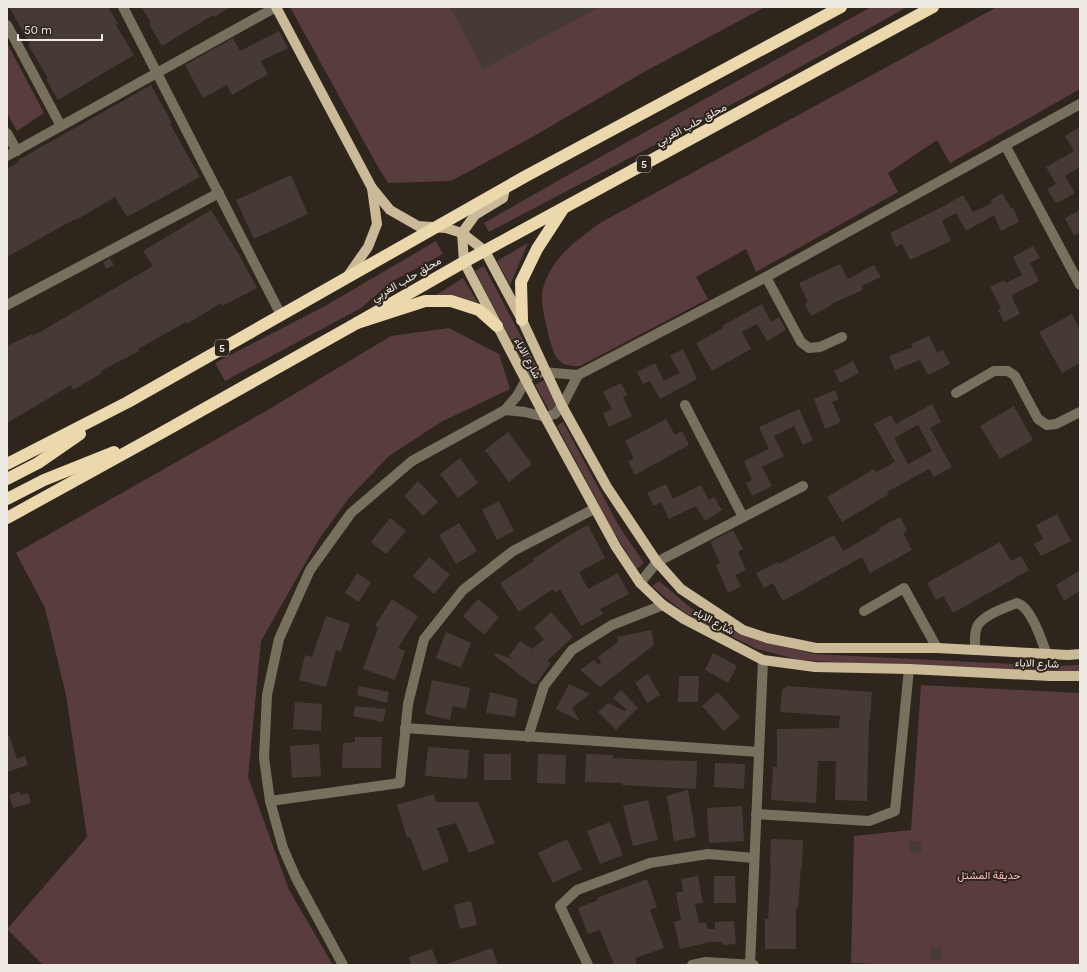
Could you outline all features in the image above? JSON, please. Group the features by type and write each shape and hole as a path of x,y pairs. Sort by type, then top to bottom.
{"highway":[{"name":"5","path":"7,464 128,402 505,188 841,7"},
{"name":"محلق حلب الغربي","path":"357,323 564,207 933,7"},
{"path":"522,320 520,282 537,249 564,207"},
{"path":"357,323 425,301 451,301 479,310 497,326"},
{"name":"5","path":"7,518 357,323"},
{"name":"5","path":"7,480 38,462 128,402"},
{"name":"5","path":"7,499 44,480 163,432"}],"main road":[{"path":"276,7 372,188 390,210 418,226 446,228 462,233 484,251"},
{"path":"346,278 368,247 377,224 372,188"},
{"path":"464,262 462,233 475,215 503,198 505,188"},
{"name":"شارع الاباء","path":"484,251 522,320 562,406 607,487 657,562 681,588 743,630 767,638 816,648 937,648 1047,654 1080,654"},
{"name":"شارع الاباء","path":"464,262 594,509 616,547 640,583 662,605 691,623 763,660 815,667 1080,676"}],"street":[{"path":"123,7 281,315"},
{"path":"7,156 276,7"},
{"path":"7,25 60,126"},
{"path":"343,965 289,863 278,832 270,800 264,758 267,694 279,639 310,570 351,513 412,461 504,410 517,396 526,380 534,373 546,372 578,375 766,277 1080,104"},
{"path":"7,133 17,151"},
{"path":"1005,145 1080,285"},
{"path":"7,305 219,193"},
{"path":"766,277 801,342 809,348 820,347 842,337"},
{"path":"956,393 994,371 1008,371 1016,376 1038,419 1047,425 1056,424 1080,412"},
{"path":"504,410 525,412 545,417 555,414 562,406 578,375"},
{"path":"685,405 743,517"},
{"path":"640,583 657,562 803,486"},
{"path":"270,800 400,783 408,704 424,639 463,590 513,551 594,509"},
{"path":"864,610 904,588 937,648"},
{"path":"975,649 975,635 977,626 981,621 991,614 1017,603 1022,605 1027,610 1033,620 1047,654"},
{"path":"528,737 544,686 572,650 612,625 662,605"},
{"path":"750,965 763,660"},
{"path":"756,814 869,821 895,811 909,669"},
{"path":"405,728 759,752"},
{"path":"588,965 560,906 577,890 650,863 708,854 754,858"},
{"path":"692,965 706,962 754,965"}],"green space":[{"path":"290,7 765,7 644,72 527,140 451,181 388,183"},
{"path":"871,7 907,7 759,90 489,232 484,223"},
{"path":"997,7 1080,7 1080,89 950,163 937,140 888,173 898,192 756,272 746,249 696,277 708,299 580,366 566,365 558,360 551,344 546,326 542,292 546,279 552,268 563,253 577,240 600,223"},
{"path":"7,43 44,113 17,131 7,113"},
{"path":"436,241 443,254 391,282 361,308 225,381 215,363 325,306"},
{"path":"528,243 510,285 497,261"},
{"path":"484,266 536,365 527,371 475,271"},
{"path":"463,278 478,303 436,295"},
{"path":"449,328 499,354 510,389 441,422 389,456 349,498 319,539 261,641 248,777 289,890 333,965 43,965 7,929 87,837 66,695 45,608 16,553 266,411 391,336"},
{"path":"544,380 558,407 550,412 535,385"},
{"path":"563,422 619,526 644,563 637,569 612,529 557,426"},
{"path":"659,581 690,607 723,627 759,641 815,654 1054,666 1080,665 1080,674 1054,675 799,660 757,649 685,613 652,586"},
{"name":"حديقة المشتل","path":"921,685 1080,693 1080,965 897,965 851,963 854,836 911,830"}],"building":[{"path":"9,7 108,7 118,24 116,25 134,55 58,100 46,79 48,78 28,45 30,44"},
{"path":"141,7 231,7 214,17 213,15 162,46 149,24 151,22"},
{"path":"450,7 600,7 483,69"},
{"path":"279,31 288,48 261,61 268,74 232,95 227,85 203,98 185,65 233,38 240,51"},
{"path":"151,85 172,123 170,124 200,177 127,217 115,197 7,257 7,169 19,162 18,160"},
{"path":"1080,127 1080,167 1065,176 1075,193 1059,202 1055,202 1047,189 1056,184 1046,167 1074,151 1065,136"},
{"path":"291,175 308,214 254,239 236,200"},
{"path":"1002,193 1011,208 1013,208 1019,222 1001,231 994,215 966,231 956,213 942,221 951,241 910,260 902,244 896,247 890,233 963,195 973,212 992,203 991,200"},
{"path":"211,210 238,253 257,288 222,306 221,303 187,324 186,322 138,349 139,351 101,371 102,373 73,390 71,385 7,423 7,346 32,334 33,336 153,266 143,251"},
{"path":"1080,210 1080,233 1074,236 1065,218"},
{"path":"1033,246 1040,258 1030,263 1039,281 1012,295 1020,314 1004,322 998,310 1001,308 990,287 1004,280 1006,283 1022,275 1013,257"},
{"path":"110,258 114,265 106,269 103,262"},
{"path":"840,264 848,279 874,265 881,277 862,286 863,290 831,304 832,305 811,316 805,304 808,302 799,283"},
{"path":"762,304 771,322 779,317 786,330 767,341 757,324 742,332 751,349 712,371 696,343 723,328 722,326"},
{"path":"1072,314 1080,329 1080,363 1062,373 1039,332"},
{"path":"929,336 937,353 943,350 950,364 928,375 920,360 895,370 889,356 913,347 911,344"},
{"path":"683,349 697,379 660,399 650,381 643,384 637,372 655,363 664,381 680,373 670,356"},
{"path":"853,361 859,373 840,383 834,371"},
{"path":"621,383 627,395 623,397 632,416 609,427 603,413 612,409 603,392"},
{"path":"835,390 839,399 832,402 841,422 825,429 814,399"},
{"path":"932,404 941,422 930,428 952,467 934,477 929,469 887,492 889,494 842,522 827,497 874,469 876,472 895,462 874,424 891,415 896,424","holes":["918,425 932,451 908,464 894,438"]},
{"path":"1014,406 1033,440 1000,459 980,426"},
{"path":"799,409 813,440 803,445 794,426 774,436 784,456 762,467 772,486 752,496 746,483 752,480 744,461 769,449 759,427"},
{"path":"666,419 675,435 682,431 689,445 635,475 628,462 634,458 625,441"},
{"path":"508,432 532,464 509,482 485,450"},
{"path":"460,458 478,483 458,498 440,474"},
{"path":"418,481 438,502 423,516 404,496"},
{"path":"666,484 673,499 701,485 709,500 714,497 722,510 705,521 696,506 669,519 661,502 654,506 647,493"},
{"path":"499,501 514,531 497,540 482,510"},
{"path":"1057,514 1071,541 1041,556 1034,544 1043,539 1036,525"},
{"path":"900,517 907,530 903,533 912,550 870,573 862,557 783,601 773,583 764,588 756,573 778,562 779,564 834,535 843,551 880,530 879,528"},
{"path":"390,518 406,531 386,554 371,542"},
{"path":"459,523 477,551 456,564 439,535"},
{"path":"588,525 605,558 579,572 588,589 618,573 629,594 600,609 603,614 581,626 560,589 555,593 553,589 519,612 500,583 534,561 533,559"},
{"path":"733,530 743,549 738,552 746,570 735,575 741,586 728,593 716,565 720,563 710,542"},
{"path":"1000,542 1011,561 1021,556 1029,570 953,613 943,596 936,600 927,583"},
{"path":"429,557 450,575 434,594 413,576"},
{"path":"1080,570 1080,591 1064,601 1056,585"},
{"path":"357,573 371,582 359,602 345,593"},
{"path":"392,599 418,616 398,648 405,651 395,680 363,669 378,628 375,626"},
{"path":"478,599 499,617 484,635 463,616"},
{"path":"551,612 573,637 547,661 551,663 536,684 532,684 494,655 496,653 515,660 509,656 520,641 532,649 544,639 534,628"},
{"path":"326,616 350,624 341,652 336,650 326,687 299,680 305,655 312,657"},
{"path":"651,630 654,645 600,687 580,670 594,660 599,665 601,663 598,657 618,642 617,637"},
{"path":"446,632 471,643 461,668 436,658"},
{"path":"713,653 737,666 728,683 705,670"},
{"path":"648,674 660,695 647,703 635,682"},
{"path":"679,676 699,676 698,702 678,702"},
{"path":"432,680 470,688 466,709 453,706 450,720 425,714"},
{"path":"569,684 590,694 572,708 580,721 556,709"},
{"path":"359,686 389,692 387,703 357,695"},
{"path":"788,686 872,692 869,720 867,801 835,800 836,761 818,761 816,803 771,800 773,767 777,767 777,729 839,728 840,716 780,712 782,690"},
{"path":"621,690 638,708 616,730 598,712 608,703 625,711 626,709 613,698"},
{"path":"490,692 518,699 515,717 486,713"},
{"path":"718,692 740,717 724,731 702,706"},
{"path":"295,702 322,704 321,731 293,729"},
{"path":"355,706 386,709 383,722 353,716"},
{"path":"7,735 9,735 17,759 25,756 28,765 7,772"},
{"path":"355,737 382,737 381,768 342,768 343,743 355,742"},
{"path":"319,744 321,776 292,778 290,746"},
{"path":"428,747 469,750 467,779 425,776"},
{"path":"484,754 511,754 511,780 484,780"},
{"path":"538,754 566,755 565,784 537,783"},
{"path":"586,754 613,755 613,758 697,761 696,789 622,785 622,783 585,782"},
{"path":"715,763 745,764 744,789 714,787"},
{"path":"688,790 696,837 674,841 667,796"},
{"path":"20,791 21,795 28,793 31,803 13,808 9,795"},
{"path":"434,794 436,802 478,802 495,843 469,853 456,823 437,828 449,861 423,871 410,837 407,838 397,805"},
{"path":"648,800 658,840 633,846 623,806"},
{"path":"742,806 744,841 709,843 707,808"},
{"path":"610,822 623,855 600,864 587,831"},
{"path":"567,839 582,869 553,883 538,853"},
{"path":"771,839 803,840 798,908 796,907 796,949 765,949 765,919 768,919"},
{"path":"910,841 922,842 921,853 909,852"},
{"path":"698,876 703,903 695,904 699,923 706,923 708,929 715,929 715,922 734,921 736,944 723,945 722,942 710,942 680,949 674,922 681,920 676,893 683,891 681,879"},
{"path":"714,876 735,876 736,903 714,903"},
{"path":"647,879 657,907 650,910 664,948 635,958 637,963 632,965 614,965 600,930 588,934 578,908 598,900 597,898"},
{"path":"471,901 477,925 460,929 454,905"},
{"path":"931,947 941,948 941,960 931,959"},
{"path":"492,948 498,965 447,965 447,964"},
{"path":"432,949 438,965 411,965 409,957"}]}
